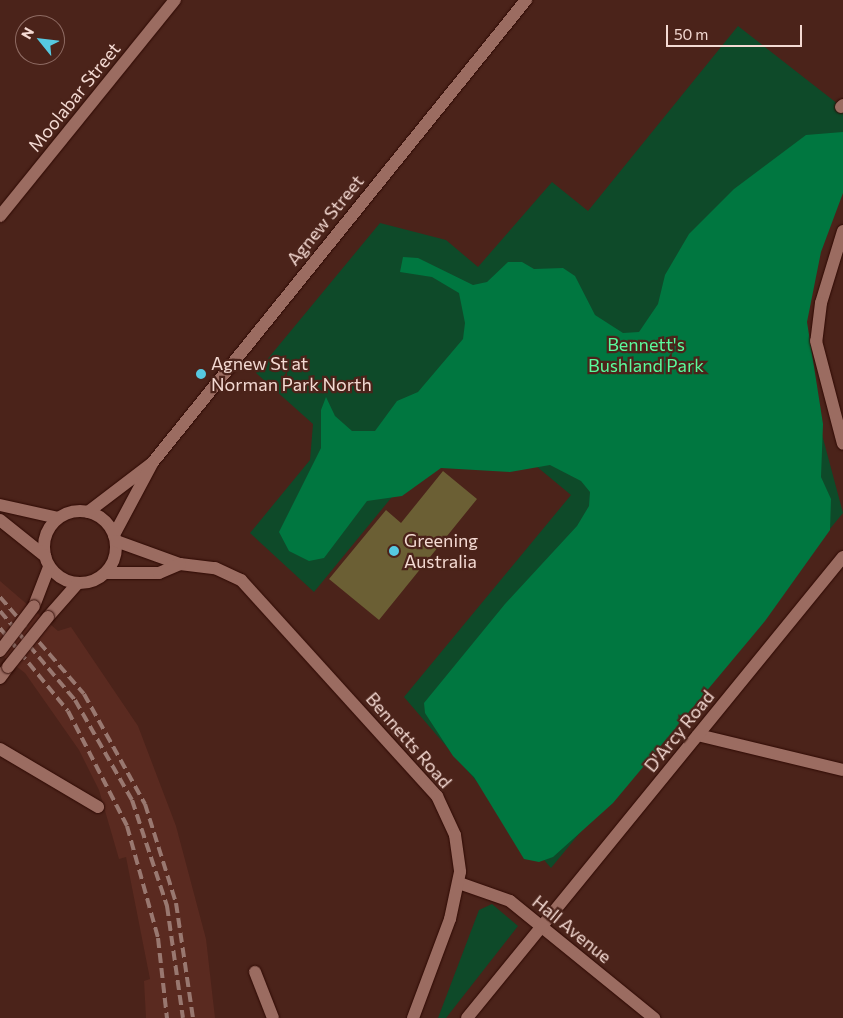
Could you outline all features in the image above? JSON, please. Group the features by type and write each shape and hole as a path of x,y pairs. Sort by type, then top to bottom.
{"main road":[{"name":"Moolabar Street","path":"0,216 174,0"},
{"name":"Agnew Street","path":"115,538 153,462 526,0"},
{"path":"843,231 821,303 816,341 843,444"},
{"name":"Agnew Street","path":"88,512 153,462"},
{"path":"0,505 58,518 88,512 108,525 115,538 116,552 106,573 77,584 0,678"},
{"path":"0,650 34,606 47,561 46,535 58,518"},
{"path":"0,520 47,561 66,581 77,584"},
{"name":"Bennetts Road","path":"115,538 180,564 215,568 248,586 413,767 450,822 459,854 459,883 413,1018"},
{"name":"D'Arcy Road","path":"541,926 843,557"},
{"name":"Bennetts Road","path":"106,573 158,573 180,564"},
{"path":"698,735 843,770"},
{"path":"0,749 98,807"},
{"name":"Hall Avenue","path":"459,883 502,896 654,1018"},
{"path":"467,1018 541,926"},
{"path":"255,972 273,1018"}],"shaded area":[{"path":"0,581 58,631 71,627 138,726 176,826 206,939 215,1018 146,1018 144,981 150,979 126,857 119,859 99,790 79,750 25,673 0,654"}],"green space":[{"name":"Bennett's Bushland Park","path":"738,26 843,108 843,169 821,226 801,356 843,513 551,868 404,697 571,495 501,437 428,453 314,592 250,533 310,460 313,424 256,373 380,223 446,240 478,267 552,182 588,211"},
{"name":"Bennett's Bushland Park","path":"843,132 843,193 821,252 807,322 823,424 821,477 831,499 830,530 765,621 613,803 553,857 539,862 524,859 474,777 453,756 425,713 424,703 505,604 577,526 589,506 590,492 581,481 550,465 510,472 441,468 402,496 367,501 324,558 309,561 289,551 279,532 321,448 321,410 326,397 335,416 352,431 375,431 397,401 418,392 463,339 465,323 459,293 432,277 400,272 403,257 418,258 473,285 487,282 508,262 522,262 534,269 563,268 575,276 595,315 623,333 639,332 658,304 665,275 689,234 734,189 806,135"},
{"path":"492,904 518,926 446,1018 438,1018 479,910"}],"building":[{"name":"Greening Australia","path":"443,471 477,499 379,620 329,579 386,510 401,523"}],"railway":[{"path":"0,597 84,694 145,804 176,903 193,1018"},
{"path":"0,611 75,700 132,800 167,906 183,1018"},
{"path":"0,628 68,711 127,826 158,938 167,1018"}],"place":[{"name":"Agnew St at Norman Park North","path":"201,374"},
{"name":"Greening Australia","path":"394,551"}]}
